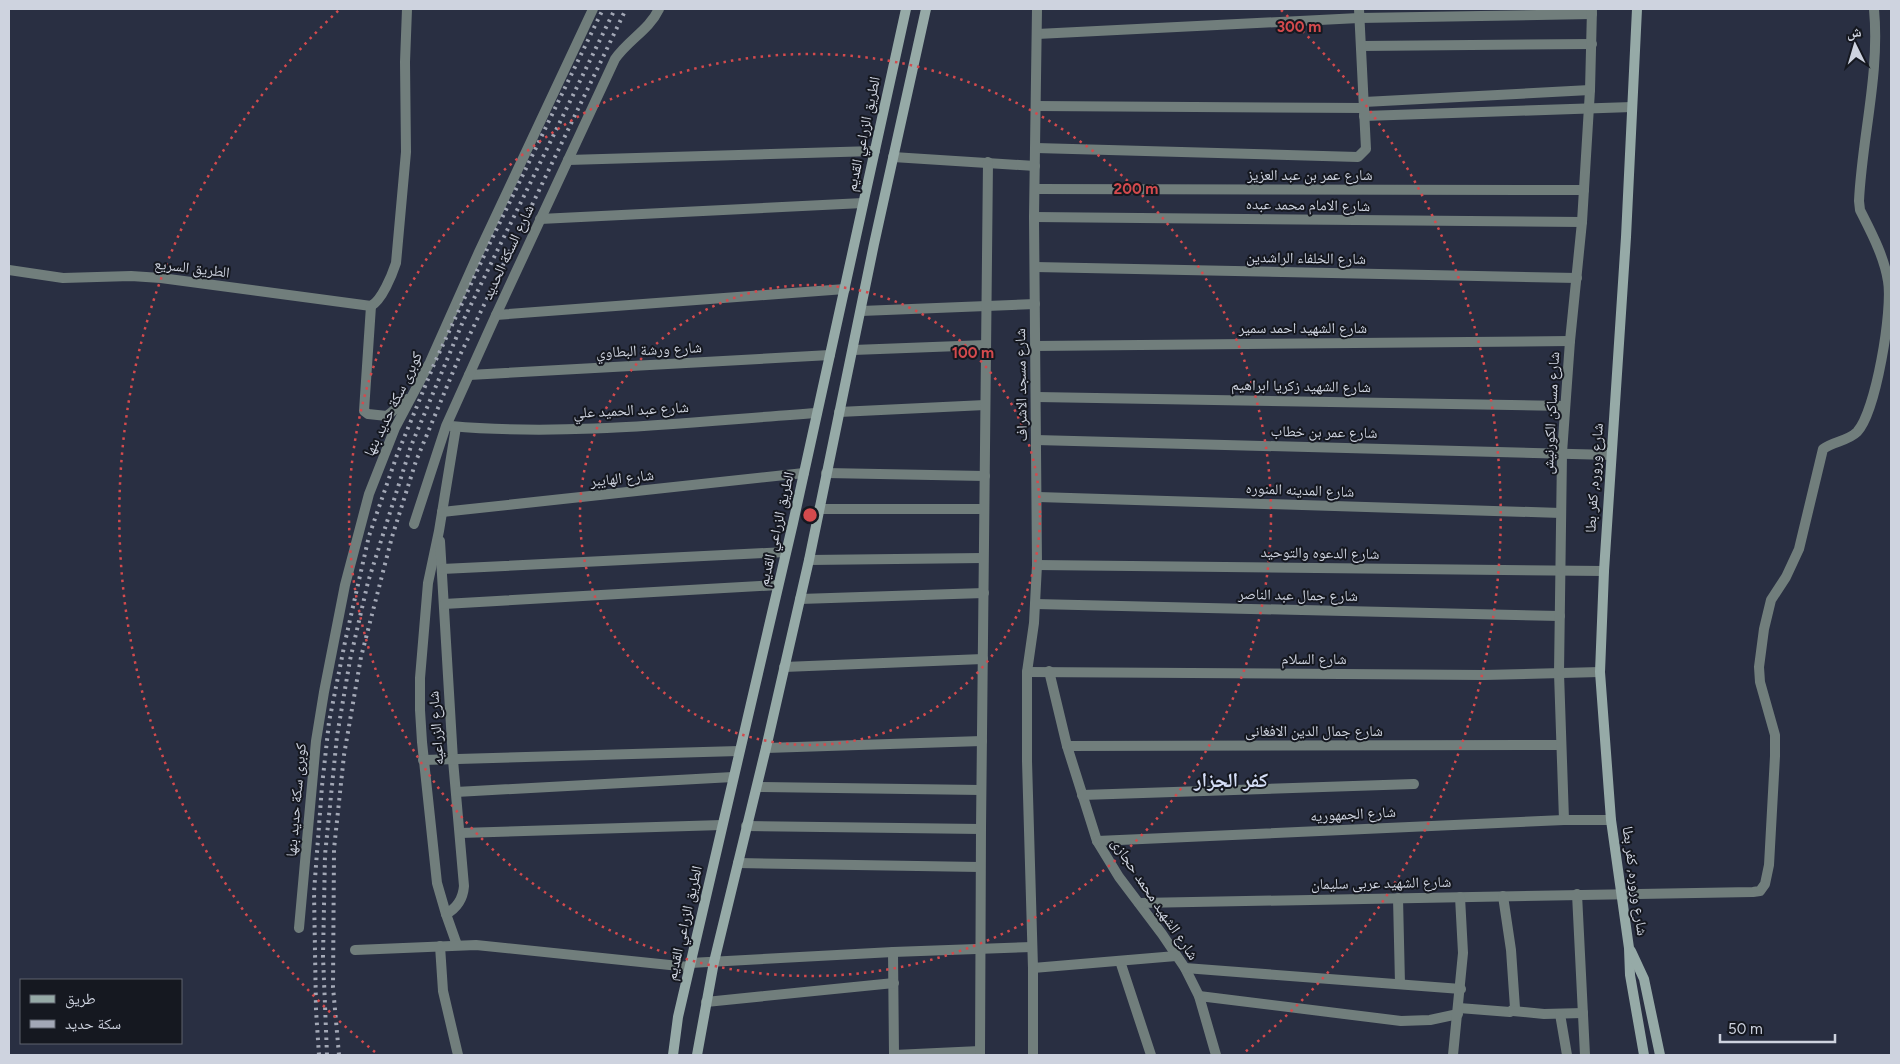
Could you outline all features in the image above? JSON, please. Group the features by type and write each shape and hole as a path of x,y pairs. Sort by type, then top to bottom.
{"main road":[{"name":"الطريق الزراعي القديم","path":"673,1055 678,1016 804,473 906,9"},
{"path":"697,1055 714,962 809,560 893,157 926,9"},
{"name":"شارع وروره, كفر بطا","path":"1638,9 1626,237 1604,571 1600,672 1611,820 1629,948 1630,975 1644,1055"},
{"name":"شارع وروره, كفر بطا","path":"1629,948 1644,979 1660,1055"}],"street":[{"path":"407,9 405,62 406,152 396,263 393,274 378,300 372,306 364,411 368,414 387,416 412,394"},
{"name":"كوبرى سكة حديد بنها","path":"299,928 316,741 343,595 369,494 381,460 412,394 430,362 479,252 593,9"},
{"name":"شارع السكة الحديد","path":"414,524 469,375 615,59 630,41 651,23 659,9"},
{"name":"شارع مسجد الاشراف","path":"1032,947 1027,761 1027,672 1034,623 1037,565 1038,497 1034,217 1037,9"},
{"name":"شارع الشهيد عربى سليمان","path":"1139,903 1760,891 1765,884 1769,865 1775,742 1760,682 1759,667 1767,612 1771,600 1786,576 1798,549 1823,449 1850,438 1858,431 1872,403 1888,313 1888,281 1882,260 1858,202 1874,70 1876,34 1874,9"},
{"path":"1037,34 1359,14 1592,11"},
{"name":"شارع مساكن الكورنيش","path":"1564,820 1559,673 1562,453 1570,341 1582,222 1590,90 1592,11"},
{"path":"1036,148 1358,157 1366,149 1359,14"},
{"path":"1361,46 1592,44"},
{"path":"1364,108 1590,90"},
{"path":"1036,106 1589,109 1632,107"},
{"path":"568,160 875,151"},
{"path":"893,157 1035,166"},
{"path":"894,952 894,1055 980,1053 980,829 988,162"},
{"name":"شارع عمر بن عبد العزيز","path":"1035,189 1584,190"},
{"path":"540,219 863,203"},
{"name":"شارع الامام محمد عبده","path":"1034,217 1582,222"},
{"name":"شارع الخلفاء الراشدين","path":"1035,267 1577,278"},
{"name":"الطريق السريع","path":"9,270 63,278 131,276 160,278 372,306"},
{"path":"496,315 845,289"},
{"path":"861,311 1035,304"},
{"name":"شارع الشهيد احمد سمير","path":"1035,346 1570,341"},
{"path":"853,350 986,345"},
{"name":"شارع ورشة البطاوي","path":"469,375 830,355"},
{"name":"شارع الشهيد زكريا ابراهيم","path":"1037,397 1566,406"},
{"path":"839,412 985,404"},
{"name":"شارع عبد الحميد علي","path":"451,426 507,429 608,427 817,413"},
{"name":"شارع الزراعيه","path":"451,426 442,512 428,583 420,678 420,710 437,883 457,945"},
{"name":"شارع عمر بن خطاب","path":"1036,440 1611,455"},
{"name":"شارع الهايبر","path":"442,512 804,473"},
{"path":"826,473 985,476"},
{"name":"شارع المدينه المنوره","path":"1038,497 1561,513"},
{"path":"819,509 984,509"},
{"name":"شارع الزراعيه","path":"439,531 453,760 464,892 458,904 446,914"},
{"path":"442,568 786,552"},
{"path":"809,560 983,558"},
{"name":"شارع الدعوه والتوحيد","path":"1037,565 1604,571"},
{"path":"444,604 778,586"},
{"path":"800,599 984,593"},
{"name":"شارع جمال عبد الناصر","path":"1035,604 1560,616"},
{"path":"784,667 983,659"},
{"name":"شارع الشهيد محمد حجازى","path":"1049,671 1067,746 1098,841 1119,877 1185,968 1199,996 1216,1055"},
{"name":"شارع السلام","path":"1027,672 1474,675 1600,672"},
{"path":"766,748 982,741"},
{"name":"شارع جمال الدين الافغانى","path":"1067,746 1560,745"},
{"path":"424,760 739,751"},
{"path":"456,792 733,777"},
{"path":"1082,795 1414,784"},
{"path":"756,787 981,790"},
{"name":"شارع الجمهوريه","path":"1098,841 1564,820 1611,820"},
{"path":"460,833 722,825"},
{"path":"746,826 980,829"},
{"path":"738,863 980,867"},
{"path":"1577,894 1585,1055"},
{"path":"1503,896 1514,978 1515,1008 1512,1011"},
{"path":"1453,1055 1461,989 1460,897"},
{"path":"1398,898 1400,984"},
{"path":"355,950 476,945 690,965 894,952 1032,947 1033,1055"},
{"path":"440,946 443,991 458,1055"},
{"path":"1033,968 1176,956"},
{"path":"1120,961 1151,1055"},
{"path":"1185,968 1461,989"},
{"path":"706,1002 894,983"},
{"path":"1199,996 1401,1021 1430,1020 1458,1011 1512,1011 1560,1014 1583,1012"},
{"path":"1560,1014 1567,1055"}],"railway":[{"path":"319,1055 316,1010 314,892 322,786 329,722 369,536 397,455 435,362 489,245 603,9"},
{"path":"327,1055 323,956 325,855 337,736 350,660 368,582 411,446 464,319 615,9"},
{"path":"339,1055 333,987 334,849 344,755 361,657 392,537 416,461 460,355 626,9"}],"district":[{"name":"كفر الجزار","path":"1231,780"}]}
